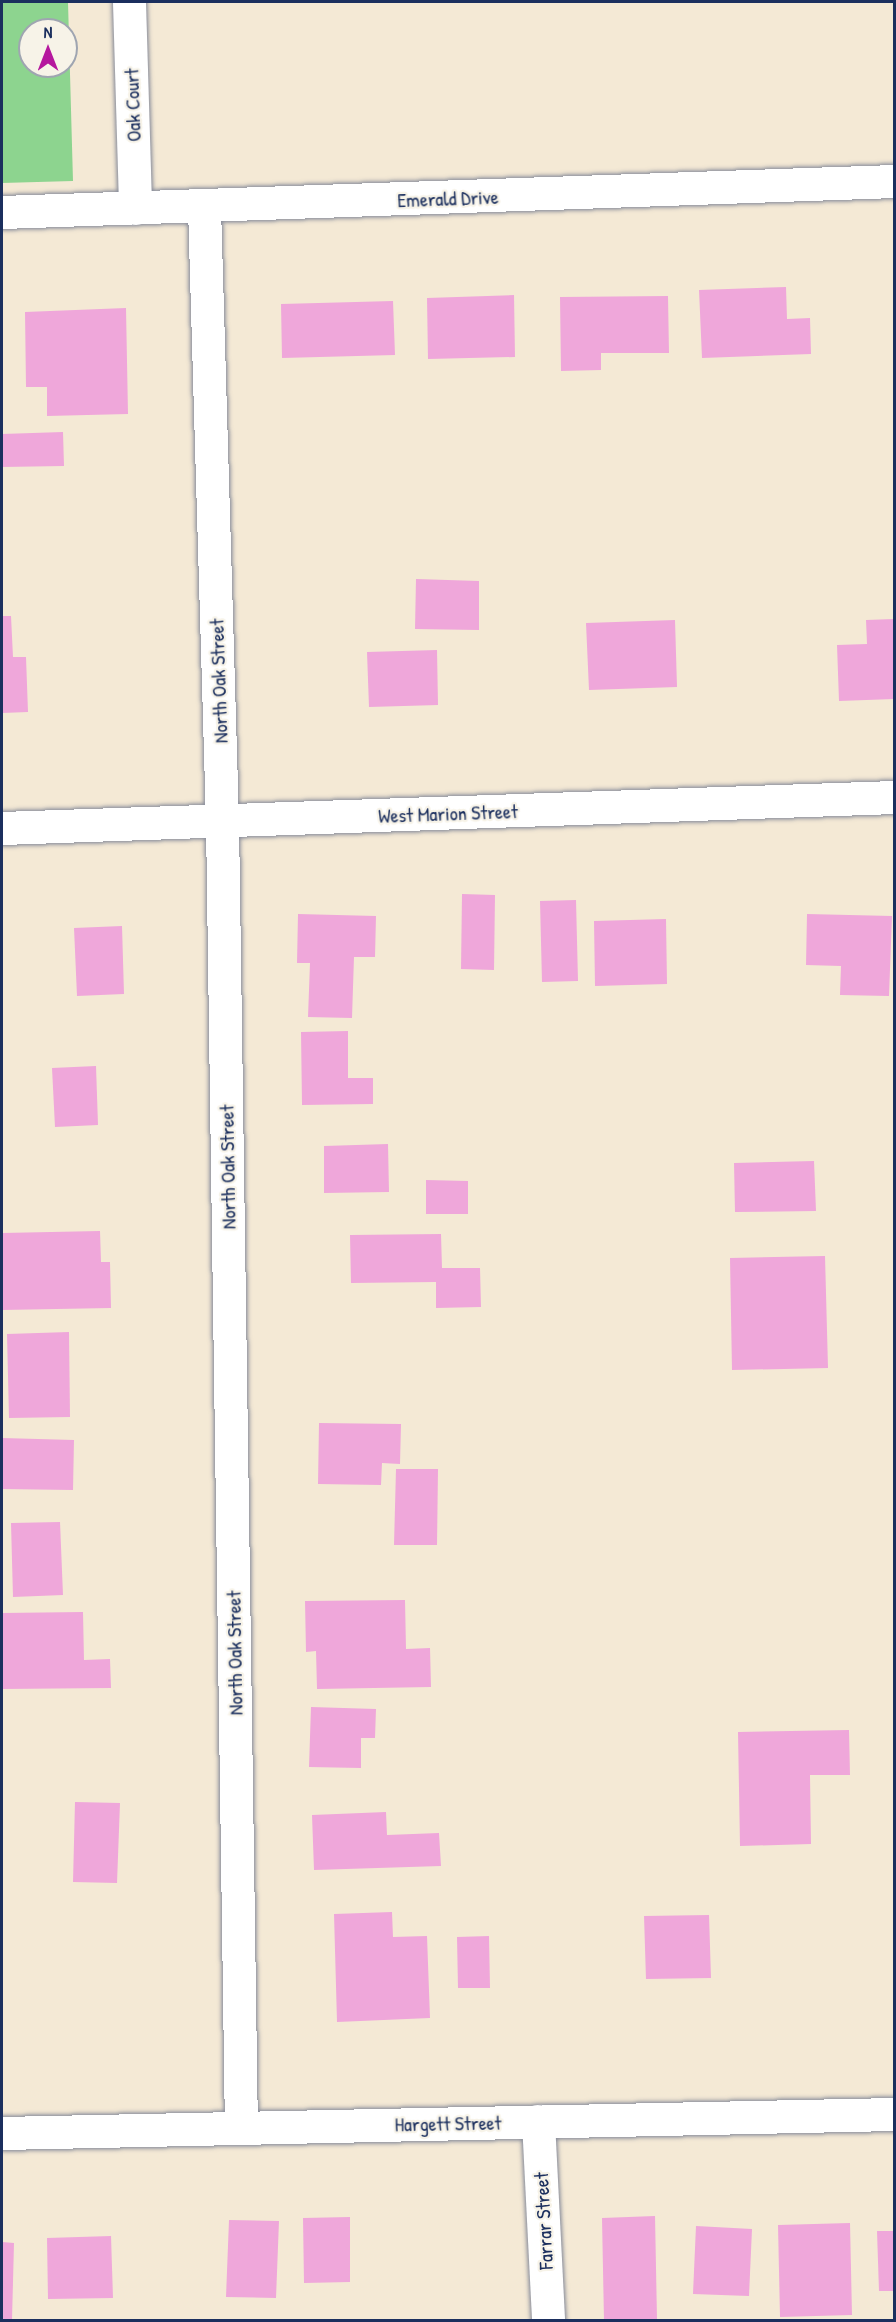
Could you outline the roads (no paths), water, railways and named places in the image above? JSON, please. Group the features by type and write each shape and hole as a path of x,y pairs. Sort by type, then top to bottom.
{"street":[{"name":"Oak Court","path":"129,2 135,208"},
{"name":"Emerald Drive","path":"2,212 204,207 894,181"},
{"name":"North Oak Street","path":"204,207 222,821 241,2128"},
{"name":"West Marion Street","path":"2,828 894,797"},
{"name":"Hargett Street","path":"2,2133 894,2114"},
{"name":"Farrar Street","path":"538,2121 548,2320"}]}
